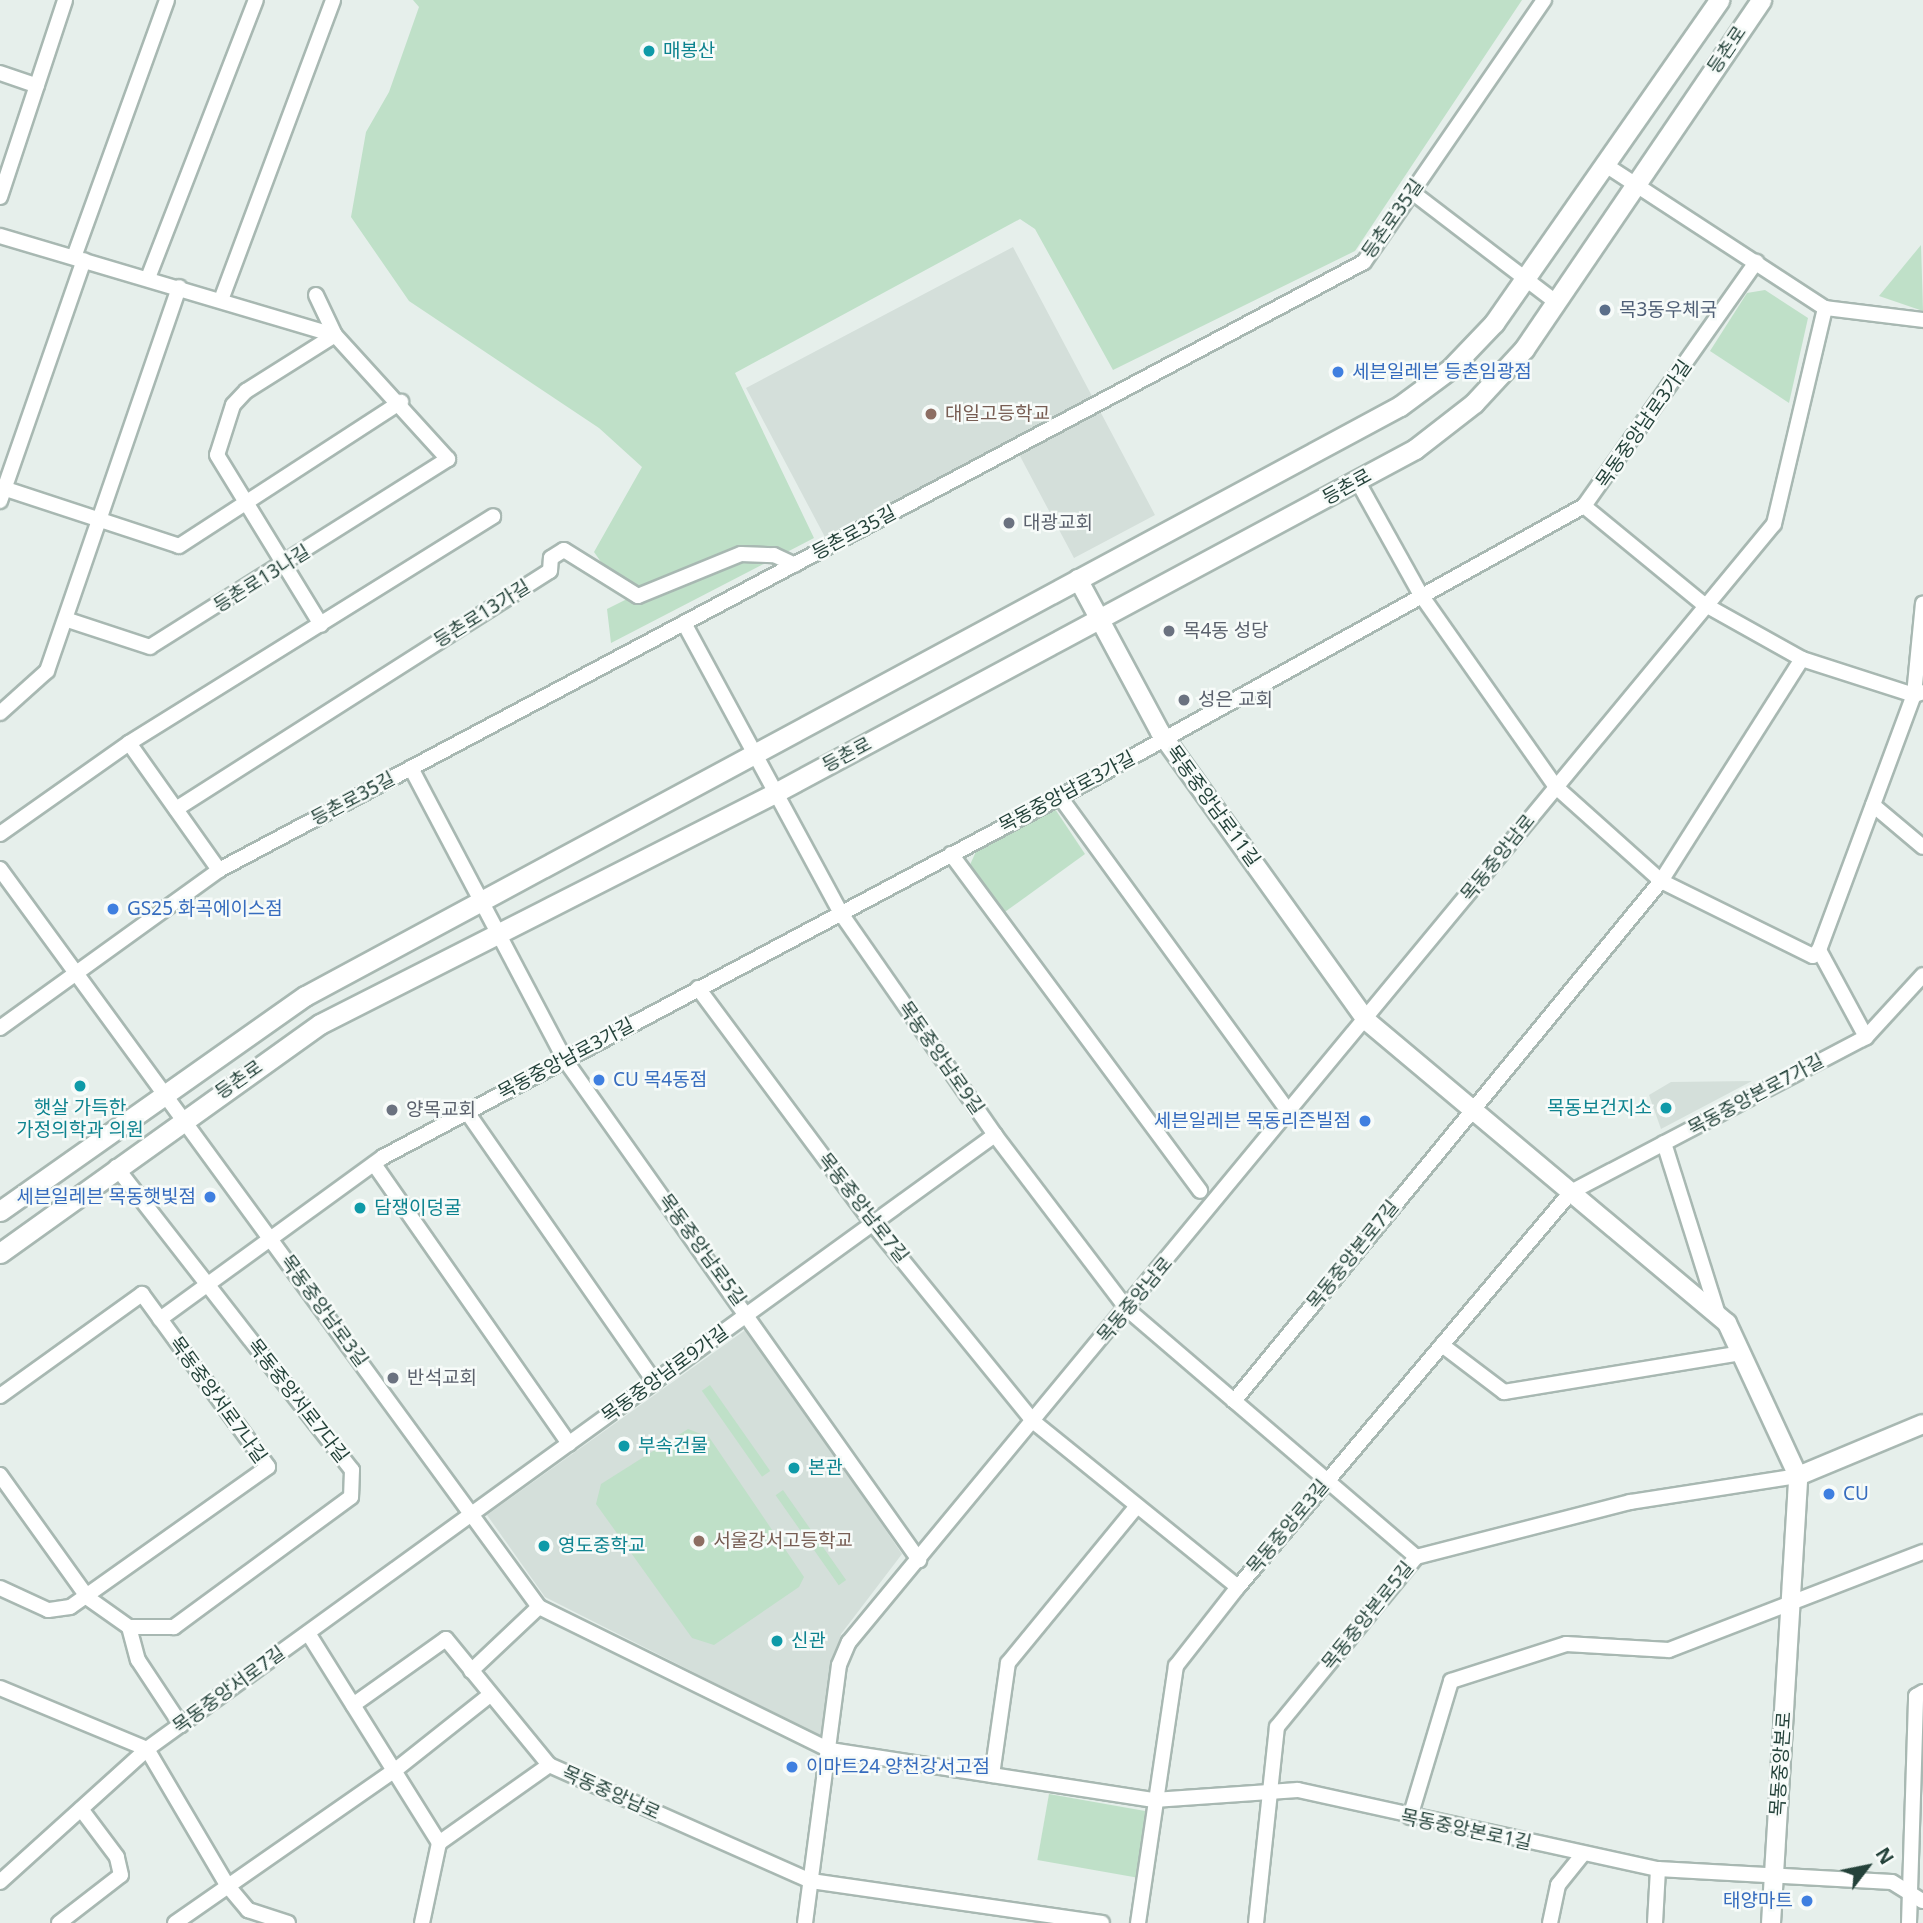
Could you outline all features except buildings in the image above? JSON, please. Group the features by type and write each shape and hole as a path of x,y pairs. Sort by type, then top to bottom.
{"main road":[{"name":"등촌로","path":"0,1210 161,1094 305,996 1399,406 1450,369 1528,280 1719,0"},
{"name":"등촌로","path":"0,1253 180,1120 320,1024 775,793 1358,482 1474,403 1556,302 1761,0"}],"street":[{"path":"0,197 65,0"},
{"path":"167,0 2,492 100,517 179,546 248,506 401,402 335,335 316,295"},
{"path":"148,278 256,0"},
{"path":"221,300 333,0"},
{"name":"등촌로35길","path":"0,1028 219,870 1364,262 1544,0"},
{"path":"0,73 37,86"},
{"path":"1607,166 1825,307 1923,320"},
{"path":"1412,192 1556,302"},
{"path":"0,236 335,335"},
{"name":"목동중앙남로3가길","path":"160,1319 374,1164 840,912 1060,797 1584,506 1756,262"},
{"path":"0,713 42,679 178,287"},
{"name":"목동중앙남로","path":"805,1923 830,1750 839,1665 849,1642 1367,1021 1556,787 1710,607 1774,524 1825,307"},
{"path":"321,625 217,455 233,405 335,335"},
{"name":"등촌로13나길","path":"65,619 150,647 285,566 448,459 401,402"},
{"path":"1358,482 1420,595 1556,787 1661,881 1812,956 1819,950 1918,694 1923,603"},
{"path":"1584,506 1710,607 1802,659 1918,694"},
{"path":"0,834 129,743 493,516"},
{"name":"등촌로13가길","path":"176,809 550,570 551,558 564,550 638,596 741,554 774,555 794,565"},
{"name":"목동중앙남로11길","path":"1078,579 1096,620 1165,739 1367,1021"},
{"path":"684,623 752,755 775,793"},
{"name":"목동중앙본로7길","path":"1234,1401 1471,1108 1661,881 1802,659"},
{"path":"129,743 219,870"},
{"path":"411,768 495,935"},
{"name":"목동중앙남로9길","path":"775,793 840,912 995,1135 1127,1309 1416,1557"},
{"path":"1060,797 1290,1113"},
{"path":"1873,805 1923,847"},
{"path":"951,854 1200,1191"},
{"name":"목동중앙남로3길","path":"0,869 161,1094 270,1237 538,1607 830,1750 992,1775"},
{"name":"목동중앙남로5길","path":"495,935 565,1060 748,1314 919,1560"},
{"path":"1819,950 1866,1037"},
{"name":"목동중앙본로7가길","path":"1571,1192 1866,1037 1923,975"},
{"name":"목동중앙남로7길","path":"698,988 873,1224 1034,1422"},
{"path":"1367,1021 1719,1317"},
{"path":"467,1112 655,1382"},
{"name":"목동중앙남로9가길","path":"471,1515 995,1135"},
{"path":"1664,1143 1719,1317 1741,1353 1798,1476 1923,1424"},
{"path":"374,1164 569,1444"},
{"name":"목동중앙서로7다길","path":"117,1167 352,1470 351,1497 174,1627 129,1627"},
{"name":"목동중앙로3길","path":"1138,1923 1159,1799 1176,1666 1238,1587 1571,1192"},
{"name":"목동중앙서로7나길","path":"0,1396 142,1294 268,1467 88,1598 48,1610 0,1588"},
{"path":"1442,1345 1504,1392 1741,1353"},
{"path":"1034,1422 1238,1587"},
{"path":"0,1475 88,1598 129,1627 138,1660 181,1725"},
{"name":"목동중앙본로5길","path":"1256,1923 1277,1727 1416,1557 1630,1502 1798,1476"},
{"name":"목동중앙본로","path":"1771,1923 1794,1606 1798,1476"},
{"path":"992,1775 1008,1663 1138,1506"},
{"name":"목동중앙서로7길","path":"0,1882 147,1749 471,1515"},
{"path":"1410,1817 1451,1681 1566,1644 1670,1650 1794,1606 1923,1552"},
{"path":"471,1671 538,1607"},
{"path":"308,1633 439,1843"},
{"name":"목동중앙남로","path":"353,1705 446,1639 549,1765 811,1881 1102,1923"},
{"path":"0,1688 147,1749 227,1885 248,1910 288,1923"},
{"path":"1909,1923 1916,1898 1916,1696 1923,1692"},
{"path":"175,1923 394,1771 490,1695"},
{"path":"422,1923 439,1843 549,1765"},
{"name":"목동중앙본로1길","path":"992,1775 1159,1799 1272,1790 1658,1869 1892,1882 1916,1898"},
{"path":"59,1923 121,1875 117,1857 81,1809"},
{"path":"1550,1923 1558,1885 1582,1855"},
{"path":"1655,1923 1658,1869"}],"shaded area":[{"name":"대일고등학교","path":"1013,247 1155,515 1074,558 1012,441 826,539 746,388"},
{"path":"1752,1081 1661,1129 1649,1095 1671,1082"},
{"name":"서울강서고등학교","path":"748,1328 902,1554 841,1634 824,1738 545,1597 487,1515"}],"green space":[{"path":"413,0 1522,0 1355,251 1113,370 1035,229 1020,219 735,373 814,538 611,643 607,609 627,599 594,552 642,467 599,428 409,301 351,217 366,132 389,92 419,7"},
{"path":"1921,245 1923,311 1879,296"},
{"path":"1765,290 1808,318 1789,403 1710,351 1747,293"},
{"path":"1055,809 1085,854 1002,914 969,867 978,847"},
{"path":"710,1385 770,1471 762,1477 702,1391"},
{"path":"688,1429 709,1437 804,1577 799,1587 714,1645 692,1638 596,1504 601,1484"},
{"path":"783,1490 846,1580 839,1585 776,1495"},
{"path":"1049,1794 1149,1812 1138,1878 1037,1860"}],"place":[{"name":"매봉산","path":"649,51"},
{"name":"목3동우체국","path":"1605,310"},
{"name":"세븐일레븐 등촌임광점","path":"1338,372"},
{"name":"대일고등학교","path":"931,414"},
{"name":"대광교회","path":"1009,523"},
{"name":"목4동 성당","path":"1169,631"},
{"name":"성은 교회","path":"1184,700"},
{"name":"GS25 화곡에이스점","path":"113,909"},
{"name":"CU 목4동점","path":"599,1080"},
{"name":"햇살 가득한 가정의학과 의원","path":"80,1086"},
{"name":"목동보건지소","path":"1666,1108"},
{"name":"양목교회","path":"392,1110"},
{"name":"세븐일레븐 목동리즌빌점","path":"1365,1121"},
{"name":"세븐일레븐 목동햇빛점","path":"210,1197"},
{"name":"담쟁이덩굴","path":"360,1208"},
{"name":"반석교회","path":"393,1378"},
{"name":"부속건물","path":"624,1446"},
{"name":"본관","path":"794,1468"},
{"name":"CU","path":"1829,1494"},
{"name":"서울강서고등학교","path":"699,1541"},
{"name":"영도중학교","path":"544,1546"},
{"name":"신관","path":"777,1641"},
{"name":"이마트24 양천강서고점","path":"792,1767"},
{"name":"태양마트","path":"1807,1901"}]}
